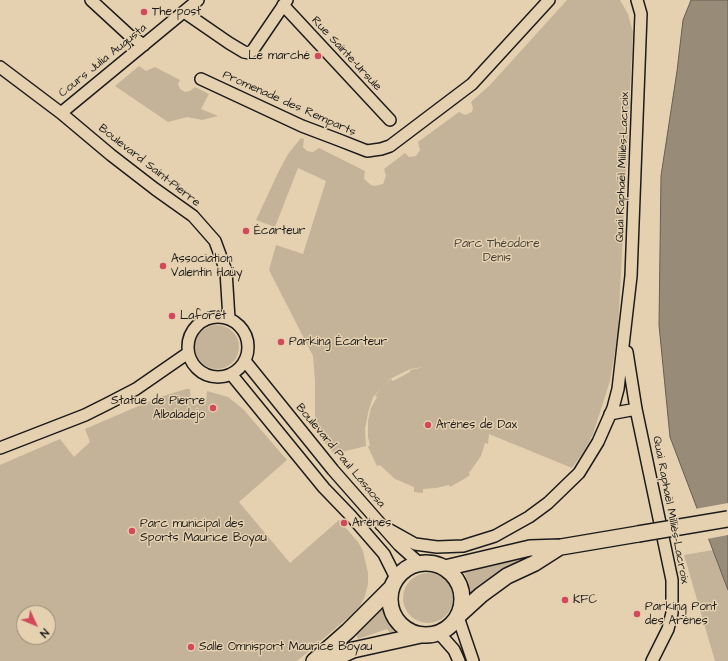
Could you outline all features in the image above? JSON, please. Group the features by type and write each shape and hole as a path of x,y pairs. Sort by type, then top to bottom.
{"main road":[{"path":"445,568 530,548 561,547 728,518"},
{"path":"329,661 353,650 421,635 439,633 448,628 481,595 508,576 535,563 561,547"},
{"path":"314,661 353,626 406,569 419,563 438,565 445,568 458,580 462,590 463,601 458,617"},
{"path":"394,582 390,594 390,605 393,615 399,624 408,630 421,635"}],"street":[{"path":"91,0 129,35 144,45"},
{"name":"Cours Julia Augusta","path":"61,113 198,0"},
{"name":"Promenade des Remparts","path":"201,79 302,126 367,151 381,149 390,146 472,84 549,0"},
{"name":"Quai Raphaël Milliès-Lacroix","path":"381,525 415,544 437,547 463,546 495,536 529,517 548,504 573,478 591,455 598,442 610,414 618,389 631,276 640,83 641,14 638,0"},
{"path":"184,12 229,43 244,52 249,53 253,50 285,2"},
{"name":"Rue Sainte-Ursule","path":"285,2 390,120"},
{"name":"Boulevard Saint-Pierre","path":"0,67 61,113 111,155 155,189 193,216 216,242 226,271 229,319"},
{"path":"220,317 229,319 238,324 248,341 248,351 245,361 231,374 222,377 213,377 204,374 197,369 188,353 188,344 191,335 196,327 203,321 220,317"},
{"name":"Quai Raphaël Milliès-Lacroix","path":"625,336 636,409 672,580 672,613 668,629 652,661"},
{"path":"0,448 107,404 136,389 188,353"},
{"name":"Boulevard Paul Lasaosa","path":"245,361 314,448 399,545 419,563"},
{"path":"231,374 324,488 384,554 394,582"},
{"path":"610,414 636,409"},
{"path":"458,617 473,661"},
{"path":"439,633 454,650 459,661"}],"green space":[{"name":"Parc Théodore Denis","path":"567,0 620,0 628,14 633,32 618,332 610,381 593,434 584,451 572,468 489,434 488,444 485,443 481,456 469,473 470,475 450,487 449,485 423,489 423,493 414,492 414,487 395,479 380,465 377,466 368,447 370,445 368,437 368,421 371,408 377,397 375,396 382,388 373,397 368,413 365,429 366,446 334,454 321,438 315,422 315,381 313,356 269,270 276,245 303,254 326,181 298,168 275,227 256,220 288,154 301,138 304,139 303,147 307,151 313,152 319,148 365,171 364,179 371,185 375,186 383,184 386,176 384,169 405,153 409,157 416,156 420,150 418,142 459,112 465,115 472,112 473,108 471,102 490,85","holes":["425,367 410,370 410,372 393,381 391,379 386,384 390,379 410,369"]},
{"path":"139,66 146,71 155,67 180,80 178,84 180,89 185,92 190,91 195,87 209,94 201,109 218,116 202,120 187,117 168,122 115,86"},
{"path":"213,325 221,325 233,331 239,343 239,351 233,363 221,369 213,369 201,363 195,351 195,343 201,331"},
{"name":"Parc municipal des Sports Maurice Boyau","path":"186,389 190,389 191,404 206,403 207,391 228,397 243,409 287,460 239,502 290,563 339,520 358,542 363,551 368,573 368,584 365,596 360,606 297,661 0,661 0,465 60,439 74,457 90,442 85,429 157,398"},
{"path":"713,550 728,590 728,661 715,661 684,555"},
{"path":"541,552 472,595 464,572"},
{"path":"423,573 433,573 446,580 453,593 453,603 446,616 433,623 423,623 414,619 407,612 403,603 403,593 407,584 414,577"},
{"path":"381,610 387,611 392,623 398,630 390,633 387,629 358,639 356,635"}],"shaded area":[{"path":"691,0 728,0 728,590 670,437 659,325 661,176 683,20"}],"pier":[{"path":"728,503 728,535 707,539 695,509"}],"place":[{"name":"The post","path":"144,12"},
{"name":"Le marché","path":"318,56"},
{"name":"Écarteur","path":"246,231"},
{"name":"Association Valentin Haüy","path":"163,266"},
{"name":"Laforêt","path":"172,316"},
{"name":"Parking Écarteur","path":"281,342"},
{"name":"Statue de Pierre Albaladejo","path":"213,408"},
{"name":"Arènes de Dax","path":"428,425"},
{"name":"Arènes","path":"344,523"},
{"name":"Parc municipal des Sports Maurice Boyau","path":"132,531"},
{"name":"KFC","path":"565,600"},
{"name":"Parking Pont des Arènes","path":"637,614"},
{"name":"Salle Omnisport Maurice Boyau","path":"191,647"}]}
